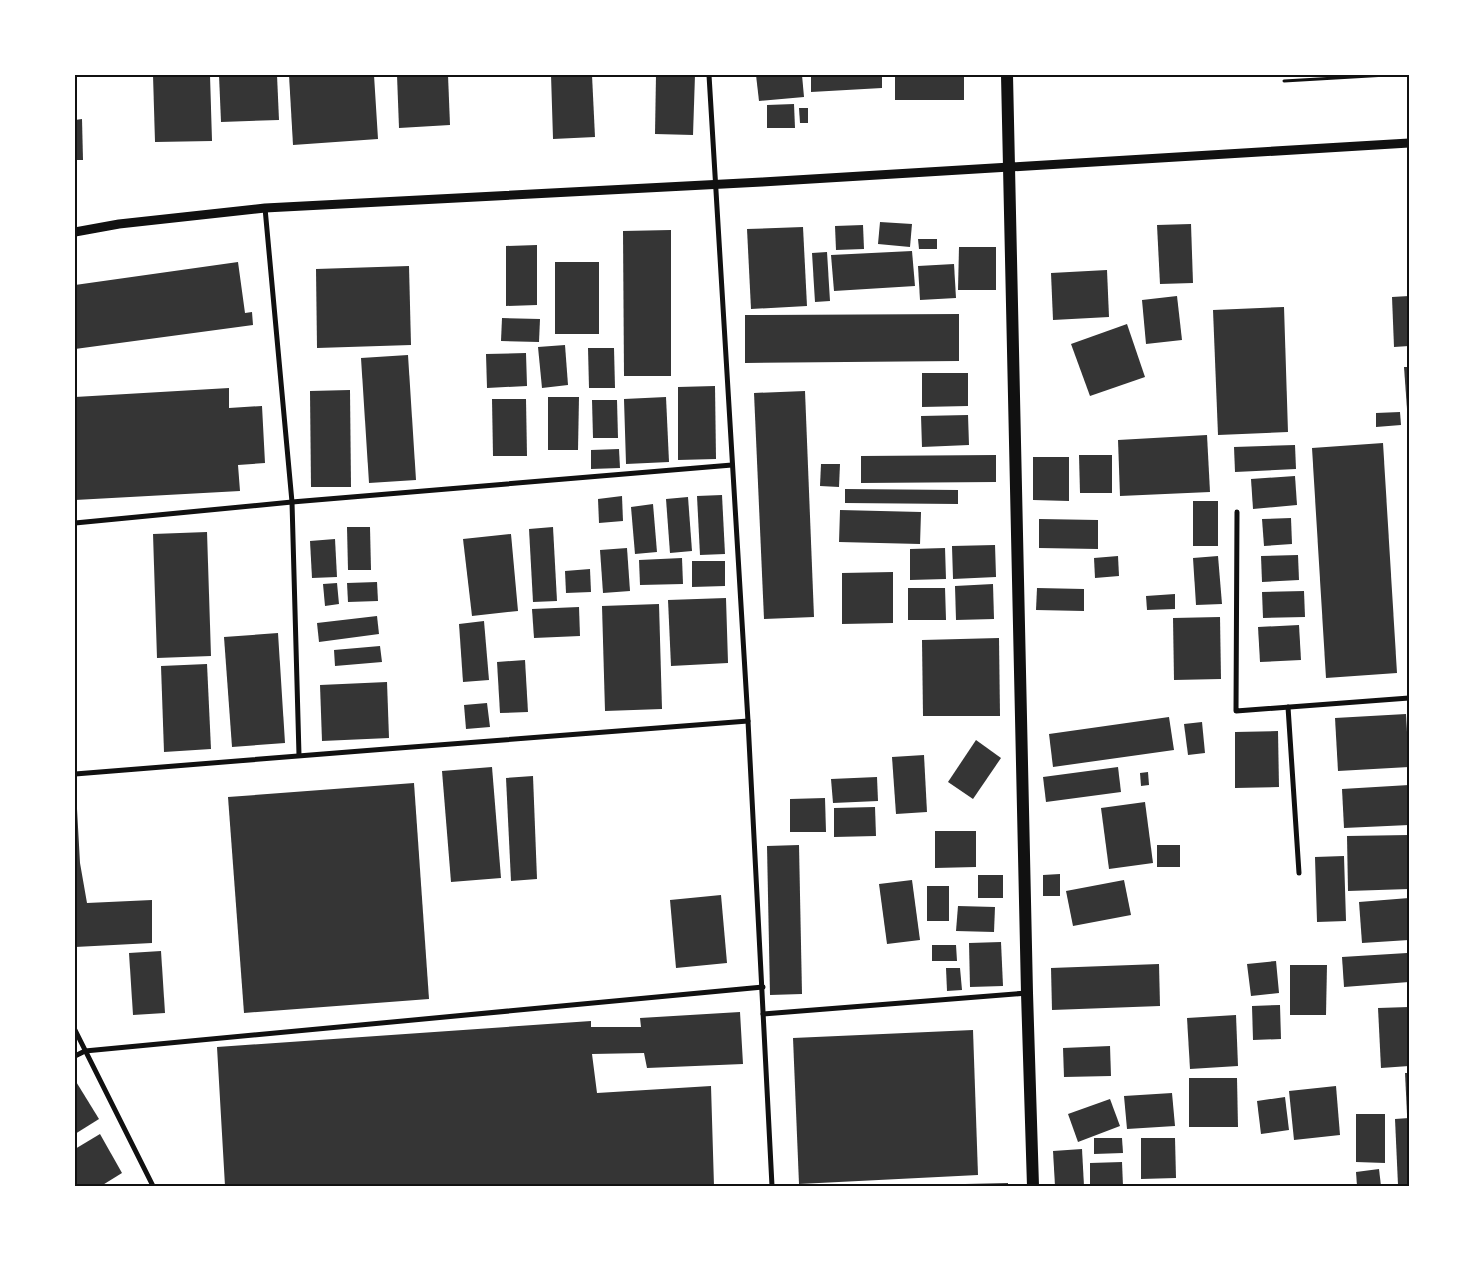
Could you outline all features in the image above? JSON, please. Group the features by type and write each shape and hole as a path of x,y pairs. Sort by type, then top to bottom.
{"main road":[{"path":"1007,75 1033,1186"}],"street":[{"path":"709,75 748,721 772,1186"},
{"path":"75,232 119,224 265,208 716,184 1409,143"},
{"path":"265,208 292,502 299,755"},
{"path":"75,523 292,502 732,465"},
{"path":"1237,512 1236,711 1409,698"},
{"path":"1288,707 1299,873"},
{"path":"75,774 748,721"},
{"path":"75,1056 85,1050 763,987"},
{"path":"763,1014 1027,993"},
{"path":"75,1030 153,1186"}],"path":[{"path":"1284,81 1387,75"}],"building":[{"path":"153,75 210,75 212,141 155,142"},
{"path":"219,75 277,75 279,120 221,122"},
{"path":"289,75 374,75 378,139 293,145"},
{"path":"397,75 448,75 450,125 399,128"},
{"path":"551,75 592,75 595,137 553,139"},
{"path":"656,75 695,75 693,135 655,134"},
{"path":"756,75 802,75 804,97 759,101"},
{"path":"811,75 882,75 882,88 811,92"},
{"path":"895,75 964,75 964,100 895,100"},
{"path":"794,104 795,128 767,128 767,105"},
{"path":"799,108 808,108 808,123 800,123"},
{"path":"82,119 83,160 75,160 75,120"},
{"path":"880,222 912,224 910,247 878,244"},
{"path":"1191,224 1193,283 1160,284 1157,225"},
{"path":"863,225 864,249 836,250 835,226"},
{"path":"803,227 807,306 751,309 747,229"},
{"path":"671,230 671,376 624,376 623,231"},
{"path":"918,239 937,239 937,249 919,249"},
{"path":"537,245 537,305 506,306 506,246"},
{"path":"959,247 996,247 996,290 958,290"},
{"path":"912,251 915,286 834,291 831,255"},
{"path":"827,252 830,301 815,302 812,253"},
{"path":"238,262 245,313 252,312 253,325 75,349 75,285"},
{"path":"555,262 599,262 599,334 555,334"},
{"path":"954,264 956,298 920,300 918,266"},
{"path":"409,266 411,345 317,348 316,269"},
{"path":"1107,270 1109,317 1053,320 1051,273"},
{"path":"1177,296 1182,340 1146,344 1142,300"},
{"path":"1409,296 1409,346 1394,347 1392,297"},
{"path":"1284,307 1288,432 1218,435 1213,310"},
{"path":"959,314 959,361 745,363 745,315"},
{"path":"502,318 540,319 539,342 501,341"},
{"path":"1127,324 1145,377 1090,396 1071,344"},
{"path":"565,345 568,385 542,388 538,347"},
{"path":"588,348 614,348 615,388 589,388"},
{"path":"526,353 527,386 487,388 486,354"},
{"path":"408,355 416,480 369,483 361,358"},
{"path":"1404,367 1409,367 1409,423 1408,423"},
{"path":"922,373 968,373 968,406 922,407"},
{"path":"715,386 716,459 678,460 678,387"},
{"path":"229,388 229,408 262,406 265,463 238,465 240,491 75,500 75,397"},
{"path":"350,390 351,487 311,487 310,391"},
{"path":"805,391 814,617 764,619 754,393"},
{"path":"548,397 579,397 578,450 548,450"},
{"path":"666,397 669,462 626,464 624,399"},
{"path":"492,399 526,399 527,456 493,456"},
{"path":"592,400 617,400 618,438 593,438"},
{"path":"1400,412 1401,425 1376,427 1376,413"},
{"path":"968,415 969,445 922,447 921,416"},
{"path":"1207,435 1210,492 1120,496 1118,440"},
{"path":"1383,443 1397,673 1326,678 1312,448"},
{"path":"1295,445 1296,469 1235,472 1234,447"},
{"path":"619,449 620,468 591,469 591,450"},
{"path":"996,455 996,482 861,483 861,456"},
{"path":"1079,455 1112,455 1112,493 1080,493"},
{"path":"1033,457 1069,457 1069,501 1033,500"},
{"path":"821,464 840,464 839,487 820,486"},
{"path":"1295,476 1297,505 1253,509 1251,479"},
{"path":"845,489 958,490 958,504 845,503"},
{"path":"722,495 725,554 700,555 697,496"},
{"path":"622,496 623,521 599,523 598,499"},
{"path":"688,497 692,551 670,553 666,499"},
{"path":"1193,501 1218,501 1218,546 1193,546"},
{"path":"653,504 657,552 635,554 631,507"},
{"path":"840,510 921,512 920,544 839,542"},
{"path":"1291,518 1292,544 1264,546 1262,519"},
{"path":"1039,519 1098,520 1098,549 1039,548"},
{"path":"347,527 370,527 371,570 348,570"},
{"path":"553,527 557,601 533,602 529,529"},
{"path":"207,532 211,656 157,658 153,534"},
{"path":"511,534 518,611 472,616 463,539"},
{"path":"335,539 337,577 312,578 310,541"},
{"path":"995,545 996,577 953,579 952,546"},
{"path":"627,548 630,591 603,593 600,550"},
{"path":"945,548 946,579 910,580 910,549"},
{"path":"1298,555 1299,580 1262,582 1261,556"},
{"path":"1118,556 1119,576 1095,578 1094,558"},
{"path":"1218,556 1222,604 1196,605 1193,558"},
{"path":"682,558 683,584 640,585 639,560"},
{"path":"692,561 725,561 725,586 692,587"},
{"path":"590,569 591,592 566,593 565,571"},
{"path":"893,572 893,623 842,624 842,573"},
{"path":"377,582 378,601 348,602 347,583"},
{"path":"337,583 339,604 325,606 323,584"},
{"path":"993,584 994,619 956,620 955,586"},
{"path":"908,588 945,588 946,620 908,620"},
{"path":"1037,588 1084,589 1084,611 1036,610"},
{"path":"1304,591 1305,617 1263,618 1262,592"},
{"path":"1175,594 1175,609 1147,610 1146,596"},
{"path":"726,598 728,663 671,666 668,600"},
{"path":"659,604 662,709 605,711 602,606"},
{"path":"579,607 580,636 534,638 532,609"},
{"path":"377,616 379,634 319,642 317,623"},
{"path":"1220,617 1221,679 1174,680 1173,618"},
{"path":"484,621 489,680 463,682 459,624"},
{"path":"1299,625 1301,660 1260,662 1258,627"},
{"path":"278,633 285,743 232,747 224,637"},
{"path":"999,638 1000,716 923,716 922,640"},
{"path":"380,646 382,662 335,666 334,650"},
{"path":"525,660 528,712 500,713 497,662"},
{"path":"207,664 211,749 164,752 161,666"},
{"path":"387,682 389,738 322,741 320,685"},
{"path":"487,703 490,727 466,729 464,705"},
{"path":"1406,714 1409,767 1338,771 1335,718"},
{"path":"1169,717 1174,750 1053,767 1049,734"},
{"path":"1202,722 1205,753 1188,755 1184,724"},
{"path":"1278,731 1279,787 1235,788 1235,732"},
{"path":"976,740 1001,758 973,799 948,782"},
{"path":"924,755 927,812 896,814 892,757"},
{"path":"492,767 501,878 451,882 442,771"},
{"path":"1118,767 1121,792 1046,802 1043,777"},
{"path":"1148,772 1149,785 1141,786 1140,773"},
{"path":"533,776 537,879 511,881 506,778"},
{"path":"877,777 878,801 833,803 831,779"},
{"path":"414,783 429,999 244,1013 228,797"},
{"path":"1409,785 1409,825 1344,828 1342,789"},
{"path":"825,798 826,832 790,832 790,799"},
{"path":"1145,802 1153,863 1109,869 1101,808"},
{"path":"875,807 876,836 834,837 834,808"},
{"path":"75,809 77,809 80,863 87,903 152,900 152,943 75,947"},
{"path":"935,831 976,831 976,867 935,868"},
{"path":"1409,835 1409,889 1348,891 1347,836"},
{"path":"799,845 802,994 770,995 767,846"},
{"path":"1157,845 1180,845 1180,867 1157,867"},
{"path":"1344,856 1346,921 1317,922 1315,857"},
{"path":"1060,874 1060,896 1043,896 1043,875"},
{"path":"978,875 1003,875 1003,898 978,898"},
{"path":"912,880 920,940 887,944 879,884"},
{"path":"1124,880 1131,915 1073,926 1066,891"},
{"path":"927,886 949,886 949,921 927,921"},
{"path":"721,895 727,963 676,968 670,900"},
{"path":"1409,898 1409,940 1362,943 1359,902"},
{"path":"958,906 995,907 994,932 956,931"},
{"path":"1001,942 1003,986 970,987 969,943"},
{"path":"932,945 956,945 957,961 932,961"},
{"path":"161,951 165,1013 133,1015 129,953"},
{"path":"1407,953 1409,982 1344,987 1342,957"},
{"path":"1276,961 1279,993 1251,996 1247,964"},
{"path":"1159,964 1160,1006 1052,1010 1051,968"},
{"path":"1290,965 1327,965 1326,1015 1290,1015"},
{"path":"946,968 960,968 962,990 947,991"},
{"path":"1280,1005 1281,1039 1253,1040 1252,1006"},
{"path":"1409,1007 1409,1066 1381,1068 1378,1008"},
{"path":"740,1012 743,1064 647,1068 644,1053 592,1054 597,1093 711,1086 714,1186 225,1186 217,1047 591,1021 591,1027 641,1027 640,1018"},
{"path":"1236,1015 1238,1066 1190,1069 1187,1018"},
{"path":"973,1030 978,1175 799,1184 793,1038"},
{"path":"1110,1046 1111,1076 1064,1077 1063,1048"},
{"path":"1405,1073 1409,1073 1409,1114 1407,1114"},
{"path":"1189,1078 1237,1078 1238,1127 1189,1127"},
{"path":"75,1080 99,1119 75,1134"},
{"path":"1336,1086 1340,1135 1294,1140 1289,1091"},
{"path":"1172,1093 1175,1126 1127,1129 1124,1096"},
{"path":"1285,1097 1289,1130 1261,1134 1257,1101"},
{"path":"1110,1099 1120,1126 1078,1142 1068,1114"},
{"path":"1356,1114 1385,1114 1385,1163 1356,1162"},
{"path":"1409,1118 1409,1185 1398,1185 1395,1119"},
{"path":"100,1134 122,1173 101,1186 75,1186 75,1149"},
{"path":"1094,1138 1122,1138 1123,1153 1094,1154"},
{"path":"1141,1138 1175,1138 1176,1178 1141,1179"},
{"path":"1082,1149 1084,1186 1055,1186 1053,1151"},
{"path":"1122,1162 1123,1186 1090,1186 1090,1163"},
{"path":"1379,1169 1381,1186 1357,1186 1356,1172"},
{"path":"1008,1183 1008,1186 965,1186 965,1184"}]}
